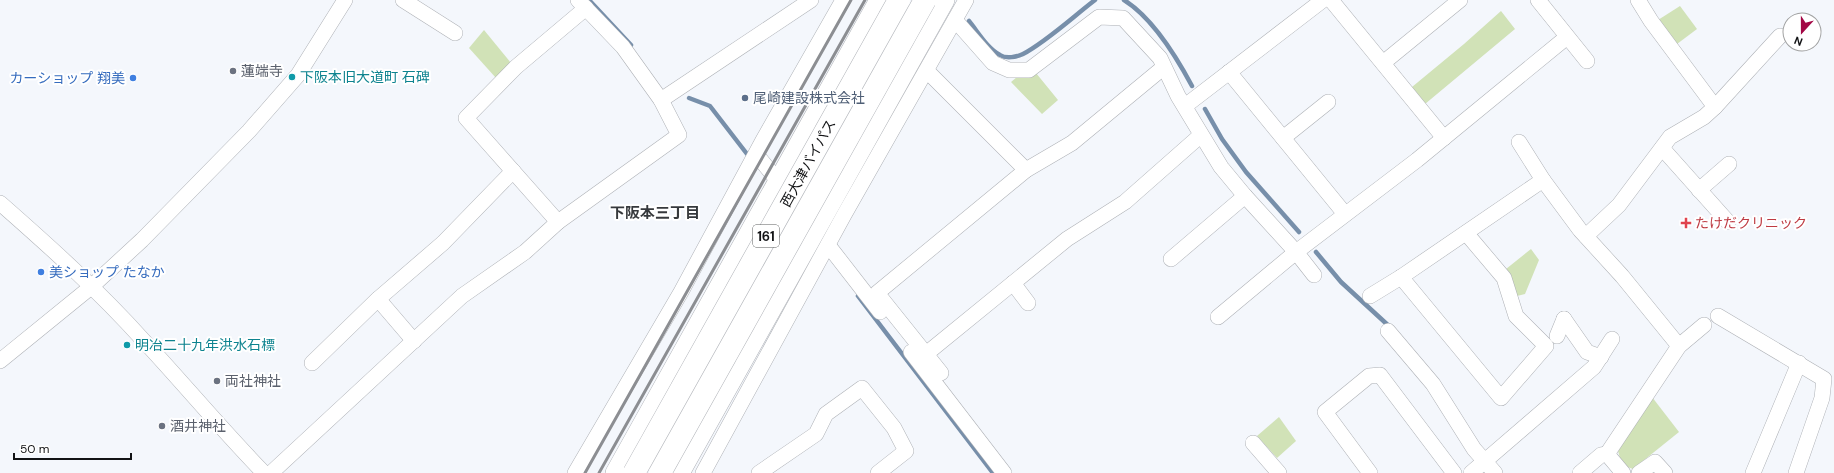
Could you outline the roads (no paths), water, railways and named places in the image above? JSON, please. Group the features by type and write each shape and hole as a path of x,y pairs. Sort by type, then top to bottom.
{"highway":[{"name":"西大津バイパス","path":"634,473 899,0"},
{"name":"西大津バイパス","path":"660,473 925,0"}],"street":[{"path":"0,360 91,287 200,183 261,119 298,75 345,0"},
{"path":"403,0 455,33"},
{"path":"661,100 811,0"},
{"path":"575,473 681,292 756,154 843,0"},
{"path":"615,473 879,0"},
{"path":"709,470 828,245 837,211 945,0"},
{"path":"680,473 837,211 926,71 966,0"},
{"path":"1185,106 1323,0"},
{"path":"1331,0 1444,138"},
{"path":"1383,63 1460,0"},
{"path":"1538,0 1586,61"},
{"path":"1638,0 1651,21 1715,107"},
{"path":"271,473 462,296 526,252 558,222 679,135 661,100 623,47 582,4 516,67 466,118 558,222"},
{"path":"955,20 993,63 1009,70 1029,70 1099,17 1123,18 1160,58 1178,96 1221,167 1296,252 1314,275"},
{"path":"1218,317 1296,252 1444,138 1567,36"},
{"path":"1586,236 1619,205 1670,137 1704,117 1715,107 1780,36"},
{"path":"941,373 878,292 1026,170 1072,143 1164,67"},
{"path":"926,71 1026,170"},
{"path":"1229,72 1345,214"},
{"path":"1283,138 1328,102"},
{"path":"926,354 1067,239 1125,202 1201,135"},
{"path":"1519,142 1543,180 1586,236 1622,276 1679,346"},
{"path":"1662,148 1728,222"},
{"path":"756,154 778,181 837,211"},
{"path":"1699,190 1729,164"},
{"path":"312,363 378,299 443,243 513,171"},
{"path":"1370,296 1401,277 1543,180"},
{"path":"1171,259 1245,196"},
{"path":"0,203 91,287 143,339 224,431 264,473"},
{"path":"1401,277 1501,398 1546,346 1516,316 1504,278 1466,233"},
{"path":"828,245 1004,473"},
{"path":"1013,283 1028,303"},
{"path":"378,299 414,341"},
{"path":"1718,316 1824,379 1828,400 1796,473"},
{"path":"1557,336 1564,319 1587,352 1601,357"},
{"path":"1580,473 1601,455 1607,454 1679,346 1704,325"},
{"path":"1388,331 1433,384 1474,450 1495,473"},
{"path":"1471,473 1594,367 1612,339"},
{"path":"1753,473 1798,363"},
{"path":"1370,473 1326,412 1369,376 1380,376 1450,472"},
{"path":"759,473 816,434 826,414 862,388 894,428 906,451 878,473"},
{"path":"1254,443 1279,473"},
{"path":"1607,454 1623,473"},
{"path":"1639,473 1655,462 1665,473"}],"waterway":[{"path":"589,0 631,45"},
{"path":"969,21 995,52 1005,57 1015,57 1041,43 1095,0"},
{"path":"1124,0 1145,17 1163,38 1179,62 1192,86"},
{"path":"689,98 710,106 747,154"},
{"path":"1205,109 1222,139 1246,172 1299,232"},
{"path":"1316,252 1341,282 1390,327"},
{"path":"858,296 993,473"}],"railway":[{"path":"585,473 851,0"},
{"path":"599,473 865,0"}],"place":[{"name":"蓮端寺","path":"233,71"},
{"name":"下阪本旧大道町 石碑","path":"292,77"},
{"name":"カーショップ 翔美","path":"133,78"},
{"name":"尾崎建設株式会社","path":"745,98"},
{"name":"たけだクリニック","path":"1686,223"},
{"name":"美ショップ たなか","path":"41,272"},
{"name":"明冶二十九年洪水石標","path":"127,345"},
{"name":"両社神社","path":"217,381"},
{"name":"酒井神社","path":"162,426"}],"district":[{"name":"下阪本三丁目","path":"655,213"}]}
